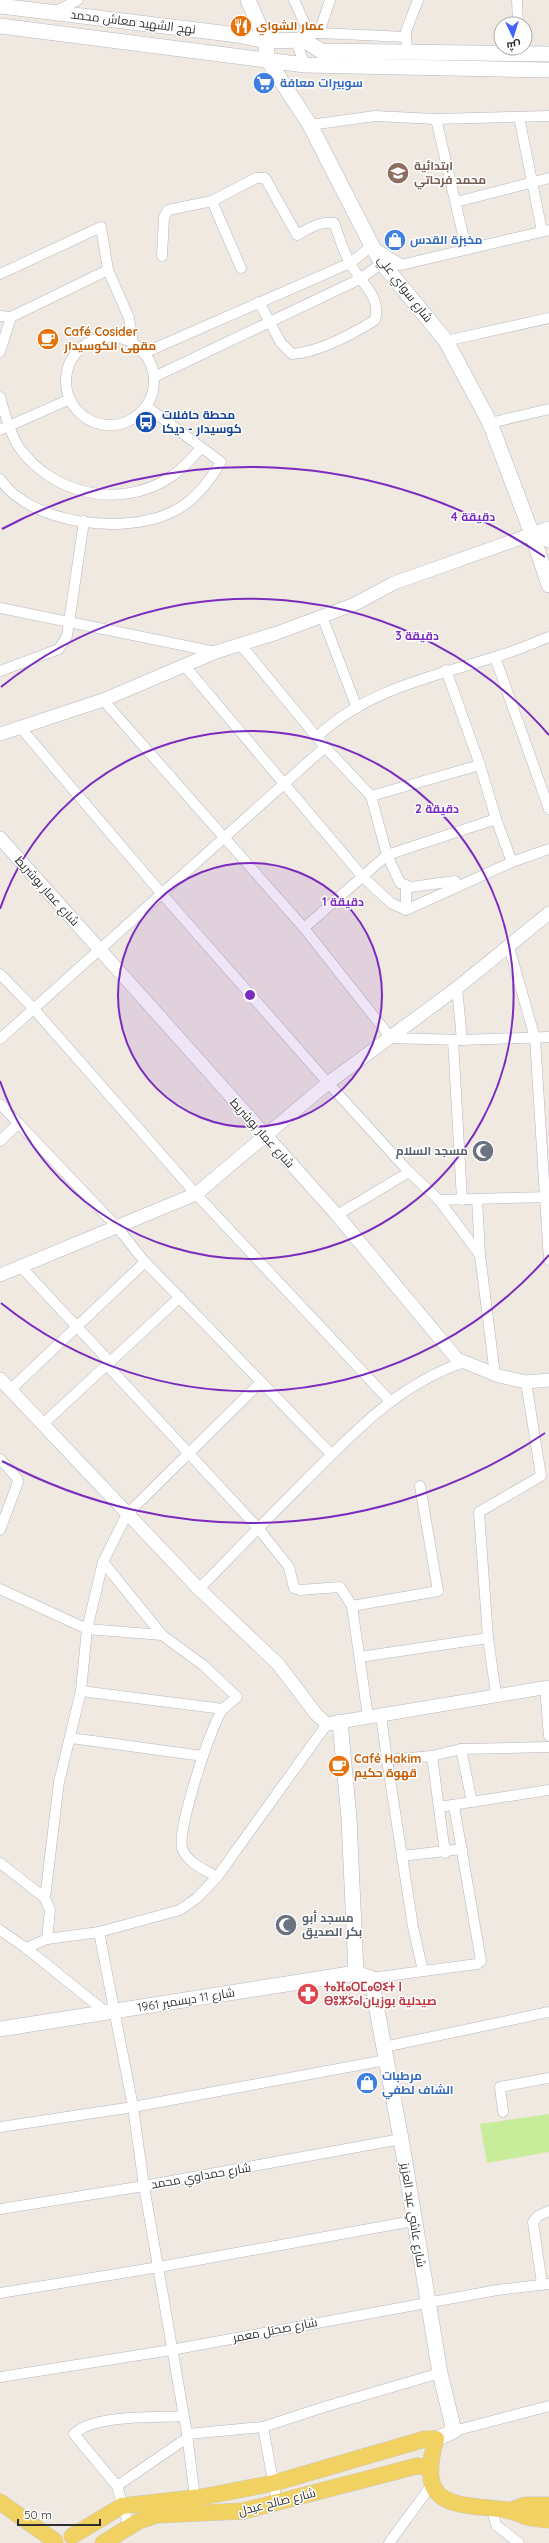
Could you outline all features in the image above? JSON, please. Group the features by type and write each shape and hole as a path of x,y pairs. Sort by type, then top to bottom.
{"main road":[{"name":"شارع سواي علي","path":"248,0 266,41 267,59 310,125 372,246 382,263 446,342 490,423 532,534 549,585"},
{"name":"نهج الشهيد معاش محمد","path":"0,6 238,35 266,41 295,39"},
{"name":"نهج الشهيد معاش محمد","path":"0,26 305,65 549,70"},
{"path":"295,39 304,40 321,51 493,51"},
{"path":"533,52 549,54"},
{"path":"334,1723 349,1818 356,1974"},
{"name":"شارع 11 ديسمبر 1961","path":"0,2029 356,1974 371,1978"},
{"name":"شارع عاشي عبد العزيز","path":"371,1978 401,2139 413,2221 440,2373 454,2431"},
{"path":"0,2502 55,2542 66,2536 80,2541 122,2506 195,2497 274,2484 410,2442 436,2439 454,2431"},
{"path":"436,2439 432,2475 440,2496 448,2503 509,2510 530,2518 549,2520"},
{"name":"شارع صالح عيدل","path":"103,2543 129,2527 157,2515 243,2512 417,2466 432,2475"},
{"path":"509,2510 525,2505 549,2505"},
{"path":"129,2527 126,2534 129,2543"}],"street":[{"path":"54,12 78,0"},
{"path":"294,0 314,33"},
{"path":"314,33 330,0"},
{"path":"407,52 406,31 418,0"},
{"path":"517,0 518,16"},
{"path":"305,65 295,39 314,33 406,37"},
{"path":"310,125 375,116 436,119 549,116"},
{"path":"154,377 360,279 382,263 401,265 466,248 545,231 519,117"},
{"path":"436,119 466,248"},
{"path":"162,256 164,217 168,210 212,201 256,178 265,178 297,235 314,225 326,222 334,223 350,263 372,294 378,311 375,320 362,328 307,353 292,354 281,343 259,302"},
{"path":"456,202 549,178"},
{"path":"212,201 241,268"},
{"path":"0,274 101,227 108,270 129,318 133,343"},
{"path":"144,353 350,263 372,246 401,265"},
{"path":"0,316 11,317 108,270"},
{"path":"0,352 11,317"},
{"path":"446,342 549,318"},
{"path":"106,337 120,338 133,343 144,353 151,364 154,377 154,387 146,406 137,415 126,422 113,425 100,424 87,419 77,410 70,399 66,386 66,372 71,358 80,348 92,340 106,337"},
{"path":"0,398 4,428 22,451 48,476 66,486 87,493 108,495 130,494 150,488 169,478 186,465 200,449"},
{"path":"4,428 70,399"},
{"path":"0,480 9,490 29,505 51,514 84,522 128,524 173,512 209,483 221,462 200,449 146,406"},
{"path":"490,423 549,409"},
{"path":"0,671 59,649 67,636 84,522"},
{"path":"0,734 103,700 216,652 355,604 394,583 549,528"},
{"path":"532,534 549,541"},
{"path":"0,608 216,652"},
{"path":"322,616 357,708"},
{"path":"317,737 334,720 357,708 375,696 446,670 495,657 549,637"},
{"path":"240,644 325,747 371,796 388,855 400,882 406,886 438,885 476,876"},
{"path":"495,657 549,809"},
{"path":"184,666 362,876 391,903 406,910"},
{"path":"446,670 480,765 496,819 512,862"},
{"path":"103,700 304,928 391,1038 458,1040 549,1037"},
{"path":"20,727 162,894 328,1083 409,1172 439,1200 480,1255"},
{"path":"0,1039 33,1008 226,838 284,783 325,747"},
{"path":"371,796 480,765"},
{"path":"304,928 362,876 388,855 496,819"},
{"name":"شارع عمار بوشريط","path":"0,838 264,1136 337,1215 457,1359 495,1375 526,1382 549,1380"},
{"path":"406,910 476,876 549,849"},
{"path":"406,886 406,910"},
{"path":"0,1275 22,1268 196,1194 328,1083 457,988 549,913"},
{"path":"509,947 535,1038 549,1260"},
{"path":"0,974 33,1008 196,1194 390,1401"},
{"path":"457,988 462,1200"},
{"path":"0,1104 117,1227 145,1262 331,1454"},
{"path":"0,1141 19,1123"},
{"path":"337,1215 409,1172"},
{"path":"439,1200 546,1197"},
{"path":"477,1199 480,1255 495,1375"},
{"path":"10,1390 145,1262"},
{"path":"22,1268 77,1326 188,1453 258,1528 289,1567 294,1588 300,1590 340,1587 352,1606 368,1717"},
{"path":"43,1424 108,1362 180,1297"},
{"path":"199,1589 331,1454 390,1401 441,1370 465,1362"},
{"path":"0,1379 199,1589 278,1664 316,1714 334,1723 496,1694 547,1687 549,1736"},
{"path":"47,1939 50,1910 45,1898 59,1782 71,1738 81,1691 87,1629 103,1562 127,1514 261,1382"},
{"path":"496,1694 488,1638 479,1512 545,1475 538,1461 526,1382"},
{"path":"0,1459 18,1478 18,1482 0,1530"},
{"path":"538,1461 549,1460"},
{"path":"352,1606 438,1591 420,1486"},
{"path":"103,1562 162,1635 203,1665 237,1697 223,1709 203,1756 182,1831 182,1848 186,1856 217,1877"},
{"path":"0,1589 87,1629 162,1635"},
{"path":"360,1657 488,1638"},
{"path":"81,1691 223,1709"},
{"path":"381,1715 413,1927 423,1971"},
{"path":"26,1948 47,1939 99,1932 180,1910 197,1898 217,1877 334,1723"},
{"path":"71,1738 203,1756"},
{"path":"387,1760 432,1756 461,1749 549,1747"},
{"path":"461,1749 472,1802"},
{"path":"432,1756 445,1853"},
{"path":"439,1807 454,1806 549,1790"},
{"path":"371,1978 477,1964 481,1961 454,1806"},
{"path":"402,1856 445,1853 462,1849"},
{"path":"0,1863 45,1898"},
{"path":"0,1930 110,2012"},
{"path":"99,1932 110,2012 133,2107 144,2186 187,2436 195,2497 189,2513"},
{"path":"0,2127 133,2107 385,2054 549,2012"},
{"path":"503,2112 500,2087 549,2078"},
{"name":"شارع حمداوي محمد","path":"0,2209 144,2186 401,2139"},
{"path":"545,2284 533,2222 538,2216 549,2211"},
{"path":"0,2293 159,2267 413,2221"},
{"name":"شارع صحتل معمر","path":"0,2378 171,2350 545,2284"},
{"path":"116,2486 187,2436 263,2427 324,2407 440,2373"},
{"path":"454,2431 549,2406"},
{"path":"129,2527 116,2486 74,2434 84,2426 100,2422 183,2416"},
{"path":"263,2427 277,2502"},
{"path":"393,2542 432,2475"},
{"path":"492,2509 496,2525 519,2543"}],"green space":[{"path":"549,2114 549,2152 487,2163 480,2124"}],"place":[{"name":"عمار الشواي","path":"241,26"},
{"name":"سوبيرات معافة","path":"264,83"},
{"name":"ابتدائية محمد فرحاتي","path":"398,173"},
{"name":"مخبزة القدس","path":"395,240"},
{"name":"Café Cosider مقهى الكوسيدار","path":"48,339"},
{"name":"محطة حافلات كوسيدار - ديكا","path":"146,422"},
{"name":"مسجد السلام","path":"483,1151"},
{"name":"Café Hakim قهوة حكيم","path":"339,1766"},
{"name":"مسجد أبو بكر الصديق","path":"286,1925"},
{"name":"ⵜⴰⴼⴰⵔⵎⴰⵙⵉⵜ ⵏ ⴱⵓⵣⵢⴰⵏصيدلية بوزيان","path":"308,1994"},
{"name":"مرطبات الشاف لطفي","path":"367,2083"}]}
